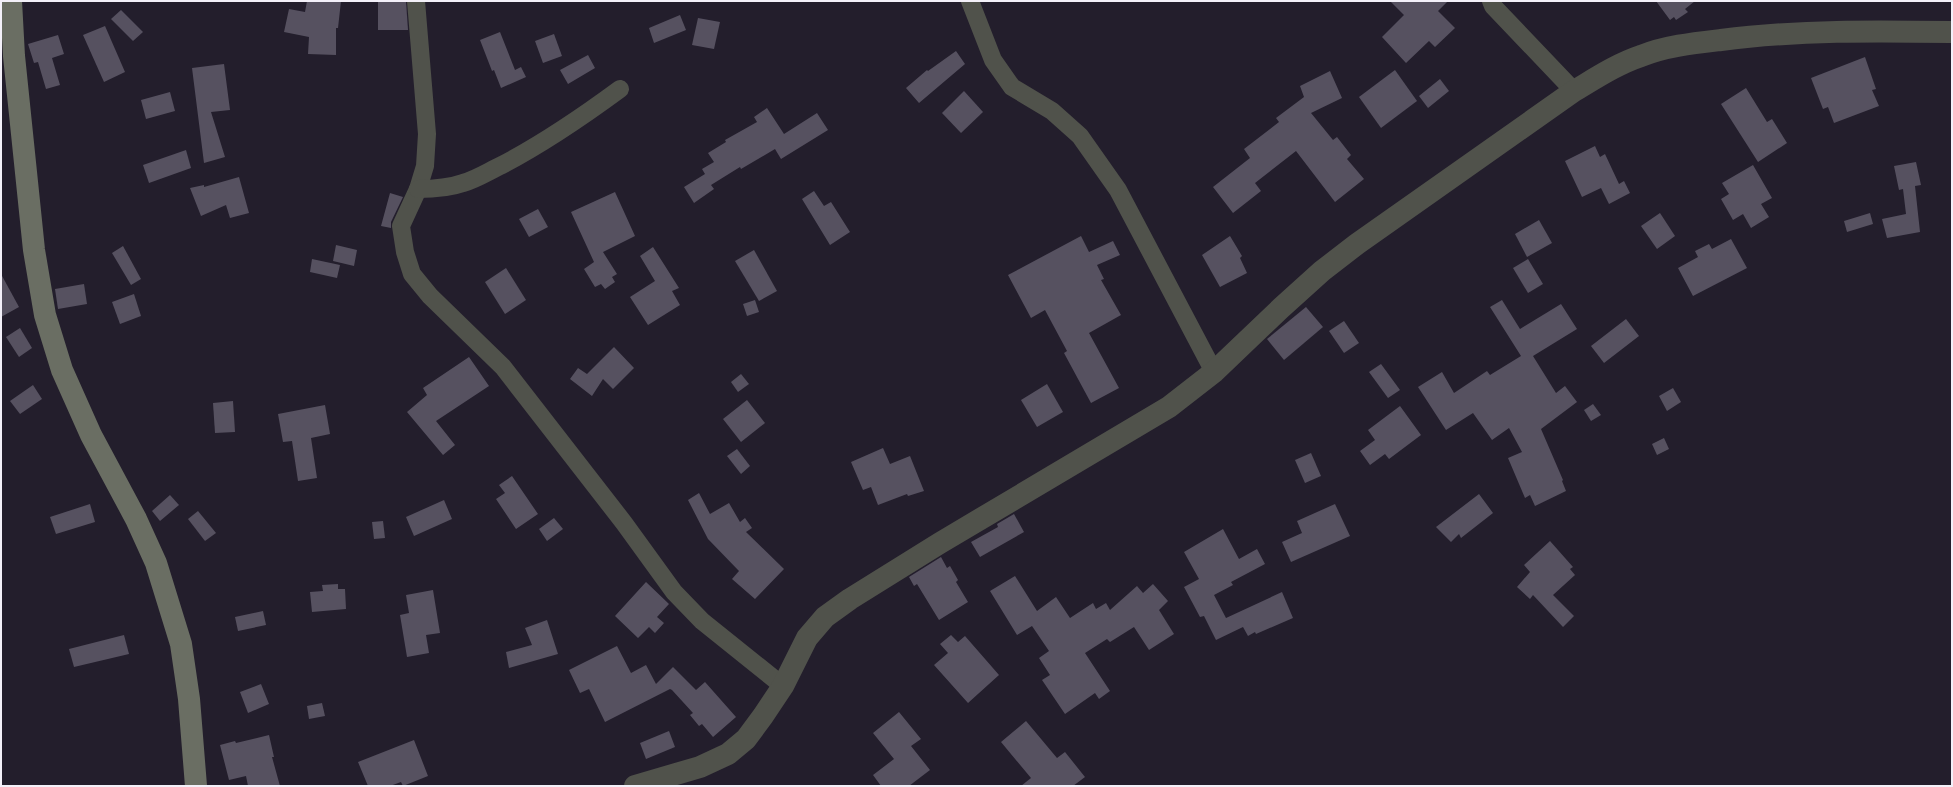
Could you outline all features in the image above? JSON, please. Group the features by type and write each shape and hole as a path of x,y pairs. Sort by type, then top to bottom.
{"main road":[{"path":"11,1 7,56 34,250 45,315 62,370 91,435 136,518 156,563 181,644 189,699 196,786"}],"street":[{"path":"416,1 427,134 425,166 418,189 401,226 405,252 412,274 430,296 503,367 624,523 674,592 702,621 783,686"},
{"path":"970,1 993,60 1012,87 1052,111 1080,136 1118,190 1214,372"},
{"path":"1491,1 1493,6 1574,91"},
{"path":"635,786 700,767 728,754 746,739 783,686 807,638 825,617 850,598 940,543 1169,407 1214,372 1322,271 1357,244 1574,91 1610,70 1641,56 1672,47 1758,35 1884,31 1952,32"},
{"path":"418,189 437,189 463,183 490,171 564,130 620,88"}],"building":[{"path":"307,1 341,1 338,28 336,28 336,55 308,54 309,37 284,32 289,9 305,12"},
{"path":"378,1 406,1 408,30 378,30"},
{"path":"1390,1 1448,1 1438,11 1455,28 1435,47 1429,41 1406,63 1382,37 1404,15"},
{"path":"1656,1 1695,1 1685,9 1688,12 1676,20 1674,17 1670,20"},
{"path":"121,10 143,32 133,41 111,19"},
{"path":"680,15 686,30 654,43 649,28"},
{"path":"698,18 720,22 714,49 692,45"},
{"path":"105,26 125,72 104,82 83,35"},
{"path":"500,32 515,70 521,67 526,77 501,88 494,70 492,71 480,40"},
{"path":"554,34 562,56 543,63 535,41"},
{"path":"58,35 64,54 52,58 60,85 46,89 38,62 34,63 28,44"},
{"path":"956,51 965,64 919,103 906,88 927,70 928,71"},
{"path":"588,55 595,68 568,84 560,70"},
{"path":"1865,57 1876,89 1872,90 1879,106 1834,123 1828,107 1823,109 1811,78"},
{"path":"224,64 230,110 211,112 225,157 204,163 192,68"},
{"path":"1395,70 1417,101 1381,128 1359,97"},
{"path":"1330,71 1342,98 1311,113 1333,140 1337,137 1351,155 1347,159 1364,179 1335,202 1296,151 1255,183 1261,191 1233,213 1213,187 1250,158 1244,149 1279,122 1276,118 1304,97 1300,86"},
{"path":"1440,79 1449,91 1428,108 1419,96"},
{"path":"1746,88 1767,122 1772,119 1787,143 1758,162 1721,104"},
{"path":"964,91 983,112 961,133 942,113"},
{"path":"170,92 175,111 146,119 141,100"},
{"path":"767,108 784,134 817,113 828,130 781,159 775,149 741,169 740,167 711,185 714,189 694,203 684,187 705,174 702,169 714,162 708,153 726,142 725,140 757,122 754,117"},
{"path":"1595,146 1600,157 1605,154 1619,184 1624,181 1630,193 1609,204 1601,188 1582,197 1565,161"},
{"path":"186,150 191,168 149,183 143,165"},
{"path":"1916,162 1921,185 1915,186 1920,232 1887,238 1882,219 1906,214 1903,189 1899,190 1894,166"},
{"path":"1753,165 1772,198 1761,204 1769,217 1751,228 1743,214 1733,220 1721,199 1729,194 1722,183"},
{"path":"239,177 249,213 230,218 226,205 201,216 190,188 204,185 204,187"},
{"path":"814,191 824,206 831,202 850,232 830,245 802,199"},
{"path":"615,192 635,236 603,252 617,274 612,277 615,282 605,289 601,284 595,287 584,269 594,262 571,212"},
{"path":"390,193 403,197 391,222 391,228 381,226"},
{"path":"538,209 548,227 529,237 519,219"},
{"path":"1660,213 1675,236 1657,249 1641,226"},
{"path":"1870,213 1873,224 1847,232 1844,221"},
{"path":"1539,220 1552,243 1527,257 1515,234"},
{"path":"1081,236 1089,252 1113,241 1120,255 1097,265 1104,279 1101,280 1121,315 1089,333 1119,388 1091,403 1064,353 1067,351 1045,310 1031,318 1008,275"},
{"path":"1230,236 1242,256 1240,258 1247,273 1220,287 1202,255"},
{"path":"1731,239 1747,268 1693,296 1678,268 1698,257 1695,251 1709,244 1712,249"},
{"path":"336,245 357,250 354,266 333,261"},
{"path":"123,246 141,279 131,285 112,253"},
{"path":"653,247 679,288 672,291 680,305 648,325 630,297 655,281 640,256"},
{"path":"754,250 777,291 759,301 735,261"},
{"path":"312,259 340,265 337,278 310,272"},
{"path":"1528,259 1543,284 1528,293 1513,268"},
{"path":"506,268 526,300 505,314 485,282"},
{"path":"1,274 19,307 1,317"},
{"path":"84,284 87,304 58,309 55,289"},
{"path":"134,294 141,316 120,324 112,302"},
{"path":"755,300 759,312 747,316 743,304"},
{"path":"1502,300 1520,329 1561,304 1577,329 1533,356 1556,393 1565,386 1577,402 1541,429 1563,480 1562,481 1566,491 1535,506 1530,495 1525,498 1508,458 1522,452 1509,428 1492,440 1473,413 1446,430 1418,387 1442,372 1454,393 1487,371 1490,375 1521,356 1490,307"},
{"path":"1306,307 1323,327 1284,360 1267,339"},
{"path":"1626,319 1639,336 1604,363 1591,346"},
{"path":"1344,321 1359,343 1344,353 1329,331"},
{"path":"20,328 32,348 19,357 6,337"},
{"path":"614,347 634,368 613,389 603,379 592,396 570,379 578,368 587,374"},
{"path":"469,357 489,386 436,421 455,445 443,455 407,412 427,395 423,388"},
{"path":"1381,364 1400,390 1388,398 1369,372"},
{"path":"741,374 749,384 738,392 731,382"},
{"path":"1047,384 1063,412 1037,427 1021,400"},
{"path":"33,385 42,399 20,414 10,401"},
{"path":"1673,388 1681,402 1667,411 1659,396"},
{"path":"747,400 765,423 741,442 723,419"},
{"path":"233,401 235,432 215,433 213,403"},
{"path":"1593,404 1601,415 1591,421 1584,410"},
{"path":"325,405 330,434 311,438 317,478 298,481 292,441 283,442 278,414"},
{"path":"1400,406 1421,435 1389,459 1385,454 1370,465 1360,451 1375,440 1368,430"},
{"path":"1664,438 1669,449 1657,455 1652,444"},
{"path":"883,448 890,464 910,456 924,491 908,496 907,494 878,505 871,487 863,490 851,462"},
{"path":"737,449 750,466 741,474 727,456"},
{"path":"1311,453 1321,476 1305,483 1295,460"},
{"path":"512,476 538,514 516,529 496,499 505,493 499,485"},
{"path":"699,493 710,514 729,503 740,522 745,518 752,528 746,532 784,569 755,599 732,579 739,571 708,539 688,500"},
{"path":"1479,494 1493,513 1461,538 1459,534 1451,542 1436,527"},
{"path":"170,495 179,505 160,521 152,511"},
{"path":"444,500 452,519 414,536 406,517"},
{"path":"90,504 95,522 56,534 50,517"},
{"path":"1335,504 1350,536 1291,562 1282,542 1302,533 1297,521"},
{"path":"198,511 216,533 205,541 188,519"},
{"path":"1014,514 1024,532 980,557 971,542 998,527 997,524"},
{"path":"554,518 563,529 547,541 539,529"},
{"path":"383,521 385,538 374,539 372,522"},
{"path":"1223,529 1239,559 1257,549 1265,564 1231,582 1233,585 1214,595 1226,618 1282,592 1293,618 1256,634 1255,632 1248,636 1243,627 1216,640 1204,616 1200,617 1184,587 1199,579 1184,552"},
{"path":"1550,541 1573,567 1570,569 1575,575 1553,595 1574,616 1563,627 1533,595 1530,599 1517,587 1530,572 1524,565"},
{"path":"941,557 947,568 950,566 958,580 956,582 968,602 939,620 917,584 914,586 909,577"},
{"path":"1015,576 1037,611 1056,597 1070,618 1093,603 1096,609 1106,603 1110,610 1137,586 1143,593 1153,584 1168,601 1159,610 1174,634 1149,650 1134,627 1110,642 1107,639 1085,653 1110,691 1099,699 1095,693 1065,714 1042,680 1050,675 1039,658 1049,651 1032,626 1017,635 990,591"},
{"path":"646,582 669,604 657,617 664,623 655,633 649,627 638,638 615,616"},
{"path":"338,584 338,589 345,589 346,609 312,612 310,592 323,591 322,585"},
{"path":"433,590 440,633 426,635 429,653 407,657 400,615 409,613 406,595"},
{"path":"263,611 266,625 238,631 235,617"},
{"path":"547,620 558,654 509,668 506,652 532,645 525,628"},
{"path":"124,635 129,654 74,667 69,649"},
{"path":"951,635 958,642 965,636 999,675 968,703 934,665 948,653 940,644"},
{"path":"617,646 631,673 646,665 656,684 673,667 696,690 705,682 736,717 713,737 702,724 699,726 690,715 693,713 670,689 605,722 589,689 580,693 569,670"},
{"path":"261,684 269,704 248,713 240,692"},
{"path":"322,703 325,716 309,719 307,706"},
{"path":"899,712 921,739 911,746 930,770 909,786 881,786 873,775 894,759 873,733"},
{"path":"1026,721 1057,758 1065,752 1085,777 1073,786 1021,786 1031,778 1001,742"},
{"path":"669,731 675,747 646,759 640,743"},
{"path":"269,735 274,757 272,757 280,786 248,786 246,776 229,780 220,745 235,741 236,743"},
{"path":"414,740 428,776 403,786 401,782 390,786 368,786 358,762"}]}
